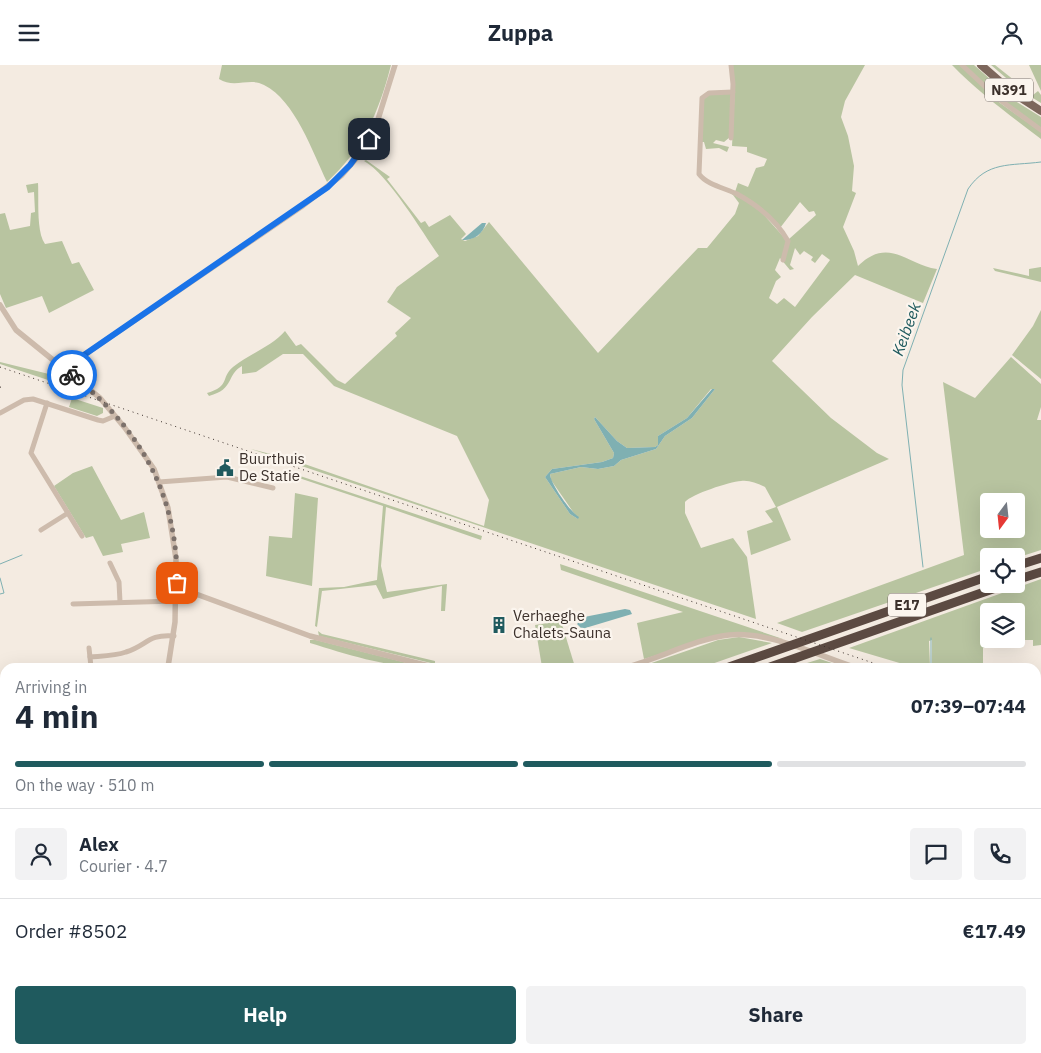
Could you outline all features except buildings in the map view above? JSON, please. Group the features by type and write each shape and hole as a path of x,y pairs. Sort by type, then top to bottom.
{"highway":[{"path":"1025,563 1041,558"},
{"path":"1025,577 1041,572"},
{"name":"E17","path":"741,663 980,579"},
{"name":"E17","path":"783,663 981,593"}],"main road":[{"name":"N391","path":"981,65 1012,92 1041,111"}],"street":[{"path":"68,372 91,351 286,218 328,187 360,153 381,114 395,65"},
{"path":"731,65 733,92 731,138"},
{"path":"962,65 996,97 1041,130"},
{"path":"733,92 709,93 702,98 699,174 706,181 757,206 769,217 788,241 783,260"},
{"path":"0,305 16,329 95,393 150,462 159,482 175,541 177,587 174,636 169,663"},
{"path":"0,413 24,400 33,399 98,420 104,421 115,416"},
{"path":"47,403 31,453 82,537"},
{"path":"159,482 227,477 273,488"},
{"path":"41,530 68,513"},
{"path":"110,563 119,582 120,602"},
{"path":"177,587 310,636 417,663"},
{"path":"72,604 176,601"},
{"path":"639,663 717,638 740,635 774,640 842,663"},
{"path":"90,657 124,653 139,647 148,638 174,636"},
{"path":"89,649 91,663"}],"green space":[{"path":"222,65 391,65 381,98 368,129 340,169 327,182 302,128 285,102 275,92 259,83 230,83 219,79"},
{"path":"732,65 865,65 845,101 841,117 848,136 854,166 852,191 856,193 843,227 854,251 858,266 869,257 879,253 889,253 937,269 923,303 855,275 812,317 772,361 831,418 877,453 889,459 777,507 791,540 751,555 747,531 773,522 765,511 776,507 765,487 750,481 735,482 703,492 685,502 685,513 701,548 733,538 747,557 756,619 251,449 290,459 484,526 489,500 457,436 334,386 303,354 283,354 256,372 242,374 242,366 234,373 223,390 209,396 207,393 222,385 233,367 273,342 285,331 296,346 301,344 337,380 345,384 397,336 395,333 411,318 387,302 397,287 439,256 394,190 364,161 366,160 390,177 387,179 421,223 425,221 429,227 450,215 466,234 461,239 465,241 478,236 489,222 598,353 698,248 707,248 735,214 739,203 733,195 725,190 757,207 789,243 789,239 816,215 814,211 809,212 800,202 780,228 756,204 735,192 738,183 748,187 756,168 764,166 767,159 747,152 747,147 732,146 735,85","holes":["795,248 800,255 804,251 813,257 811,260 815,263 822,254 830,260 795,307 784,298 777,304 769,298 776,281 781,277 775,270 780,258 790,270 794,269 790,265","711,389 715,389 692,418 665,436 656,449 621,460 614,466 598,469 581,467 550,474 551,480 578,519 570,514 545,477 552,469 602,462 613,458 614,453 594,419 595,417 617,441 627,448 655,447 658,445 658,436 687,418"]},
{"path":"952,65 960,65 1000,103 1041,132 1041,139 984,95"},
{"path":"964,65 974,65 1015,101 1041,117 1041,128 993,93"},
{"path":"991,65 995,65 1033,95 1038,91 1041,95 1041,103 1020,90"},
{"path":"1029,65 1041,65 1041,91"},
{"path":"708,94 731,94 730,137 724,142 716,140 713,143 729,147 727,152 719,148 706,149 704,142 701,142 702,102"},
{"path":"38,183 39,223 45,244 62,241 72,264 79,262 94,290 49,313 42,296 6,308 0,294 0,214 5,213 10,230 30,226 31,213 35,212 34,192 28,193 26,185"},
{"path":"1041,267 1041,282 995,271 993,268 1029,276 1029,269"},
{"path":"1041,310 1041,379 1012,355 1033,326"},
{"path":"1011,357 1041,384 1041,407 1037,420 1041,420 1041,550 1025,555 1025,548 980,548 980,571 802,632 777,623 964,555 943,382 975,398"},
{"path":"0,362 57,376 61,371 90,394 0,364"},
{"path":"72,398 103,408 103,413 97,416 69,407"},
{"path":"92,466 121,520 144,512 150,538 121,544 123,552 103,556 93,536 86,538 54,486 73,473"},
{"path":"294,474 482,536 481,540 386,507 381,566 387,592 447,584 445,611 441,611 442,586 383,599 376,585 322,591 317,627 315,626 319,588 344,587 377,580 383,506 293,476"},
{"path":"295,493 318,498 312,586 266,576 269,536 292,538"},
{"path":"560,564 783,639 730,633 644,659 637,623 683,612 561,570"},
{"path":"1041,579 1041,645 1033,646 1033,640 1025,640 1025,603 980,603 980,648 983,648 983,663 932,663 932,640 929,641 930,663 900,663 849,648 1002,593 1025,593 1025,585"},
{"path":"561,621 574,663 541,663 535,625"},
{"path":"318,631 322,634 435,661 435,663 431,663 319,636"},
{"path":"739,637 772,643 714,663 652,663 718,640"},
{"path":"310,640 316,640 407,663 385,663 310,643"},
{"path":"820,659 832,663 807,663"}],"water":[{"path":"482,223 486,223 480,233 474,238 462,240"},
{"path":"712,389 715,389 692,418 665,436 656,449 621,460 614,466 598,469 581,467 550,474 553,484 571,510 579,517 578,519 570,514 545,477 552,469 602,462 613,458 614,453 594,419 595,417 617,441 627,448 655,447 658,445 658,436 687,418"},
{"path":"625,609 630,610 632,614 582,629 577,624 584,617"}],"waterway":[{"name":"Keibeek","path":"923,567 902,385 903,370 968,189 975,180 991,169 1041,162"},
{"path":"0,564 22,555"},
{"path":"0,578 4,593 0,594"},
{"name":"Keibeek","path":"931,638 931,663"}],"railway":[{"path":"0,367 873,663"},
{"path":"0,387 4,388"}],"way so far":[{"path":"72,375 88,387 111,410 151,463 164,494 172,525 175,541 177,583"}],"place":[{"name":"Buurthuis De Statie","path":"225,468"},
{"name":"Verhaeghe Chalets-Sauna","path":"499,625"}],"route":[{"path":"72,375 68,372 84,355 317,196 342,175 369,139"}]}
